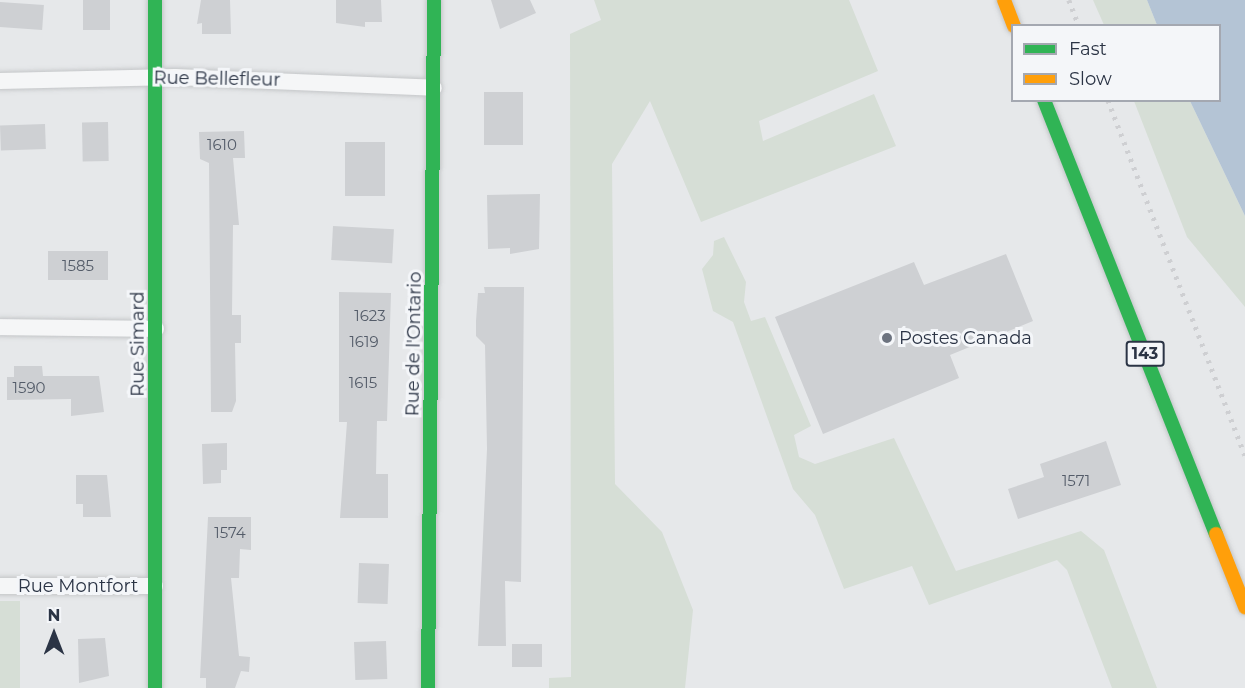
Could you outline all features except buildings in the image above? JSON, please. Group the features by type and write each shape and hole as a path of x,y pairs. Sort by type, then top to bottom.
{"street":[{"name":"Rue Simard","path":"154,0 156,329 154,688"},
{"name":"Rue de l'Ontario","path":"428,688 434,0"},
{"path":"1004,0 1013,24"},
{"name":"Rue Bellefleur","path":"0,81 155,78 434,88"},
{"name":"143","path":"1045,102 1245,607"},
{"path":"0,327 156,329"},
{"name":"Rue Montfort","path":"0,586 155,586"}],"shaded area":[{"path":"594,0 849,0 878,71 759,121 763,141 874,94 896,146 701,222 650,101 612,164 615,484 662,532 693,610 685,688 549,688 549,678 571,677 570,34 601,20"},
{"path":"1093,0 1147,0 1157,24 1104,24"},
{"path":"1134,102 1190,102 1245,216 1245,307 1187,237"},
{"path":"724,237 746,282 744,302 751,321 765,317 811,426 794,435 799,457 815,464 894,438 956,571 1081,531 1104,550 1157,688 1112,688 1067,570 1057,560 929,605 912,566 844,589 815,515 793,489 733,322 713,311 702,269 713,255 714,241"},
{"path":"0,601 20,601 20,688 0,688"}],"water":[{"path":"1147,0 1245,0 1245,216 1190,102 1221,102 1221,24 1157,24"}],"railway":[{"path":"1069,0 1078,24"},
{"path":"1109,102 1245,455"}],"traffic: fast":[{"path":"155,0 155,688"},
{"path":"428,688 434,0"},
{"path":"1045,102 1216,534"}],"traffic: slow":[{"path":"1004,0 1013,24"},
{"path":"1216,534 1245,607"}],"place":[{"name":"Postes Canada","path":"887,338"}]}
